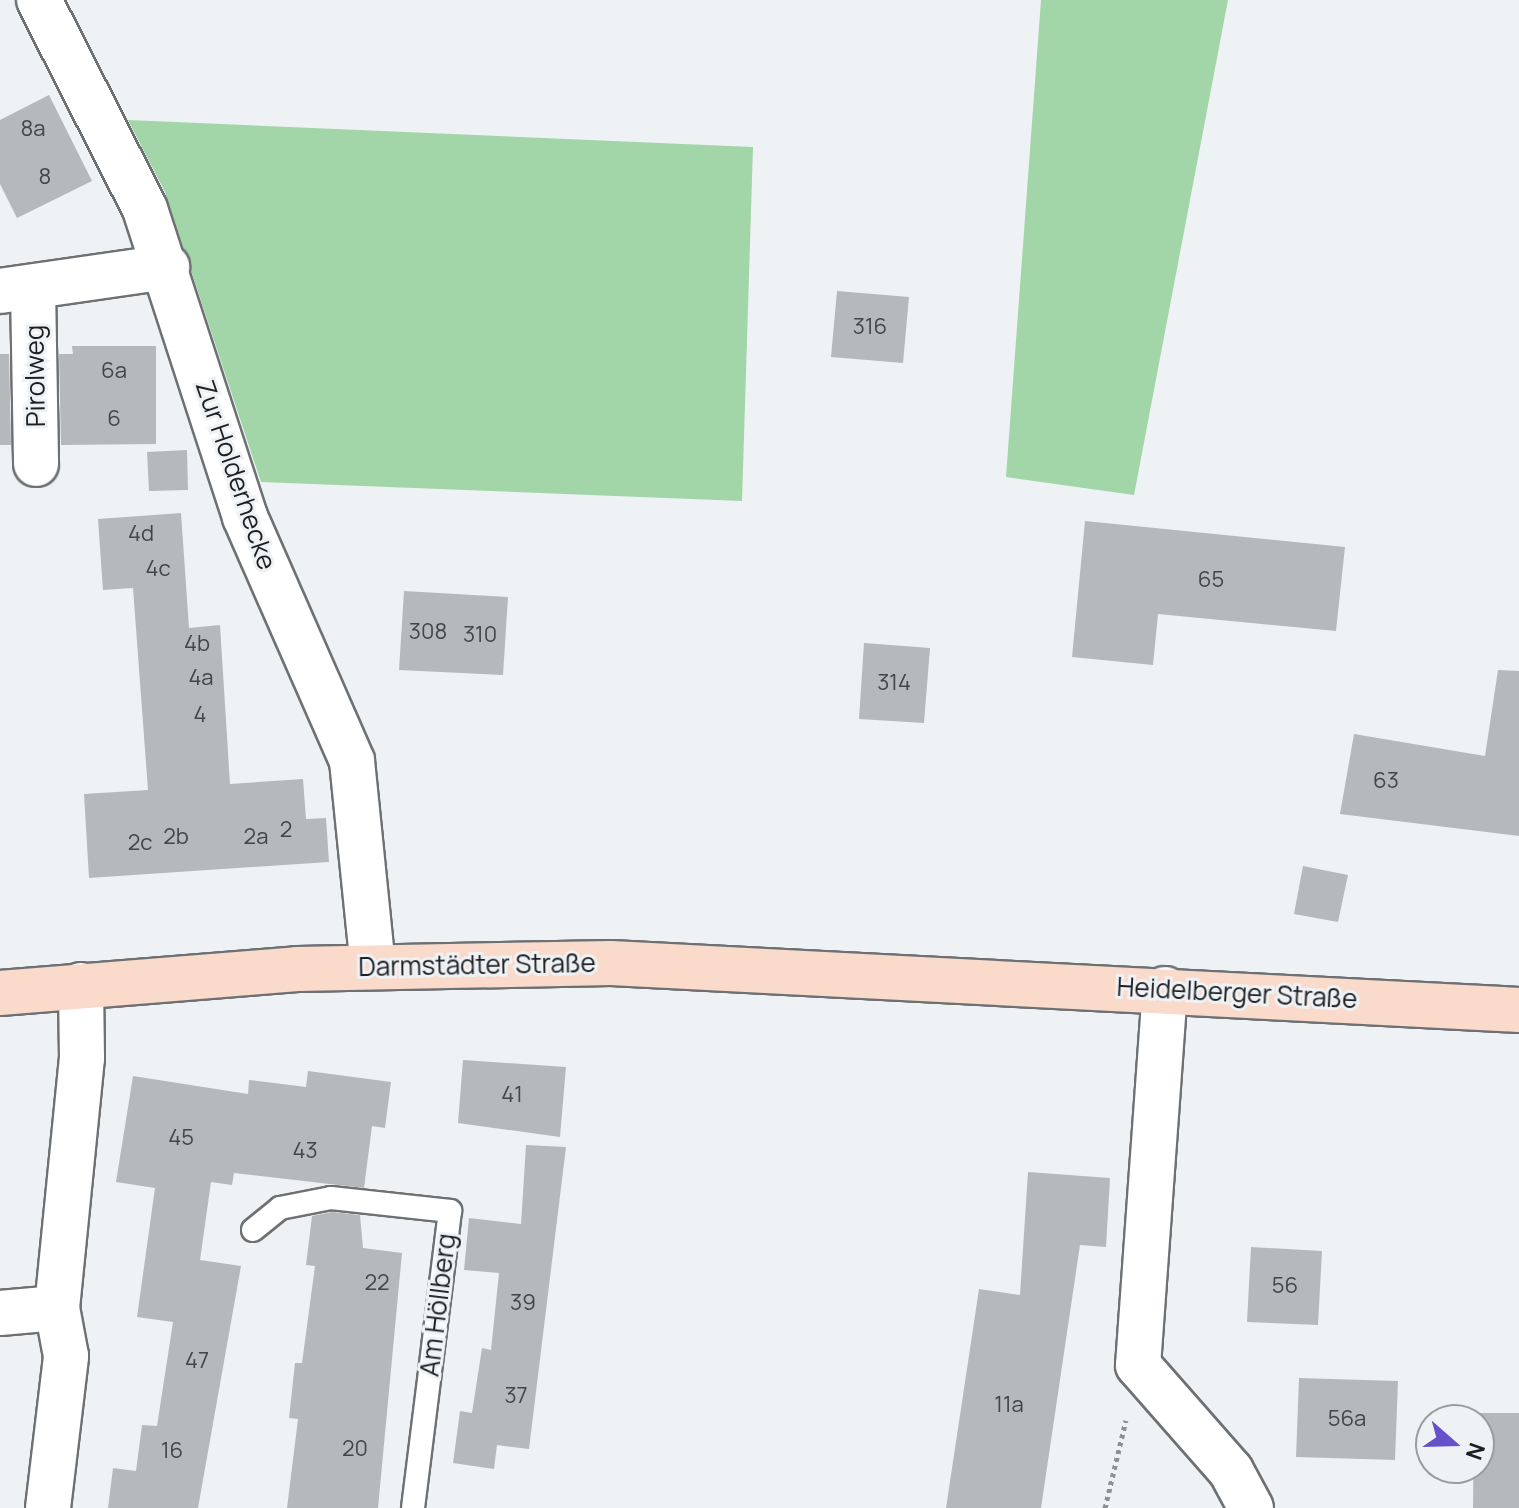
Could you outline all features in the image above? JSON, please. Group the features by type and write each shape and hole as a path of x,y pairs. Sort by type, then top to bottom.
{"main road":[{"name":"Darmstädter Straße","path":"0,993 373,967 611,963 954,977"},
{"name":"Heidelberger Straße","path":"954,977 1519,1010"}],"street":[{"name":"Zur Holderhecke","path":"39,0 167,267 245,517 352,761 373,967"},
{"name":"Pirolweg","path":"36,464 17,289 167,267"},
{"path":"48,1508 66,1356 57,1308 82,1058 81,985"},
{"path":"1165,989 1138,1365 1231,1471 1251,1508"},
{"path":"0,1313 57,1308"}],"lane":[{"name":"Am Höllberg","path":"253,1230 280,1208 331,1198 450,1211 413,1508"}],"path":[{"path":"1105,1508 1138,1365"}],"green space":[{"path":"1041,0 1228,0 1134,495 1006,477"},
{"path":"128,120 753,147 742,501 261,482 165,192"}],"building":[{"path":"49,95 92,181 17,218 0,184 0,120"},
{"path":"837,291 909,297 903,363 831,357"},
{"path":"72,346 156,346 156,444 61,445 59,354 73,354"},
{"path":"0,354 9,354 11,445 0,445"},
{"path":"187,450 188,490 149,491 147,452"},
{"path":"181,513 189,628 220,625 230,784 303,779 306,819 326,818 329,862 89,878 84,794 148,790 133,588 103,590 98,519"},
{"path":"1085,521 1345,547 1336,631 1158,614 1153,665 1072,657"},
{"path":"404,591 508,597 503,675 399,670"},
{"path":"864,643 930,648 924,723 859,719"},
{"path":"1498,670 1519,671 1519,836 1340,814 1354,734 1485,756"},
{"path":"1303,866 1348,875 1338,922 1294,914"},
{"path":"463,1060 566,1067 560,1137 458,1123"},
{"path":"308,1071 391,1082 385,1128 372,1126 364,1188 234,1173 232,1185 211,1182 200,1260 241,1266 198,1508 108,1508 113,1468 136,1471 142,1425 157,1426 173,1322 137,1317 155,1188 116,1182 133,1076 248,1094 249,1080 306,1087"},
{"path":"526,1145 566,1147 529,1449 497,1445 494,1469 453,1463 460,1411 472,1413 482,1348 491,1350 499,1273 464,1270 469,1218 521,1224"},
{"path":"1028,1172 1110,1178 1106,1247 1080,1245 1041,1508 946,1508 979,1289 1020,1295"},
{"path":"332,1212 360,1215 363,1248 402,1253 378,1508 287,1508 298,1419 289,1418 295,1363 302,1363 315,1266 306,1265 312,1216"},
{"path":"1251,1247 1322,1251 1318,1325 1247,1322"},
{"path":"1299,1378 1398,1381 1395,1460 1296,1457"},
{"path":"1495,1413 1519,1413 1519,1508 1473,1508 1473,1484 1495,1484"}]}
